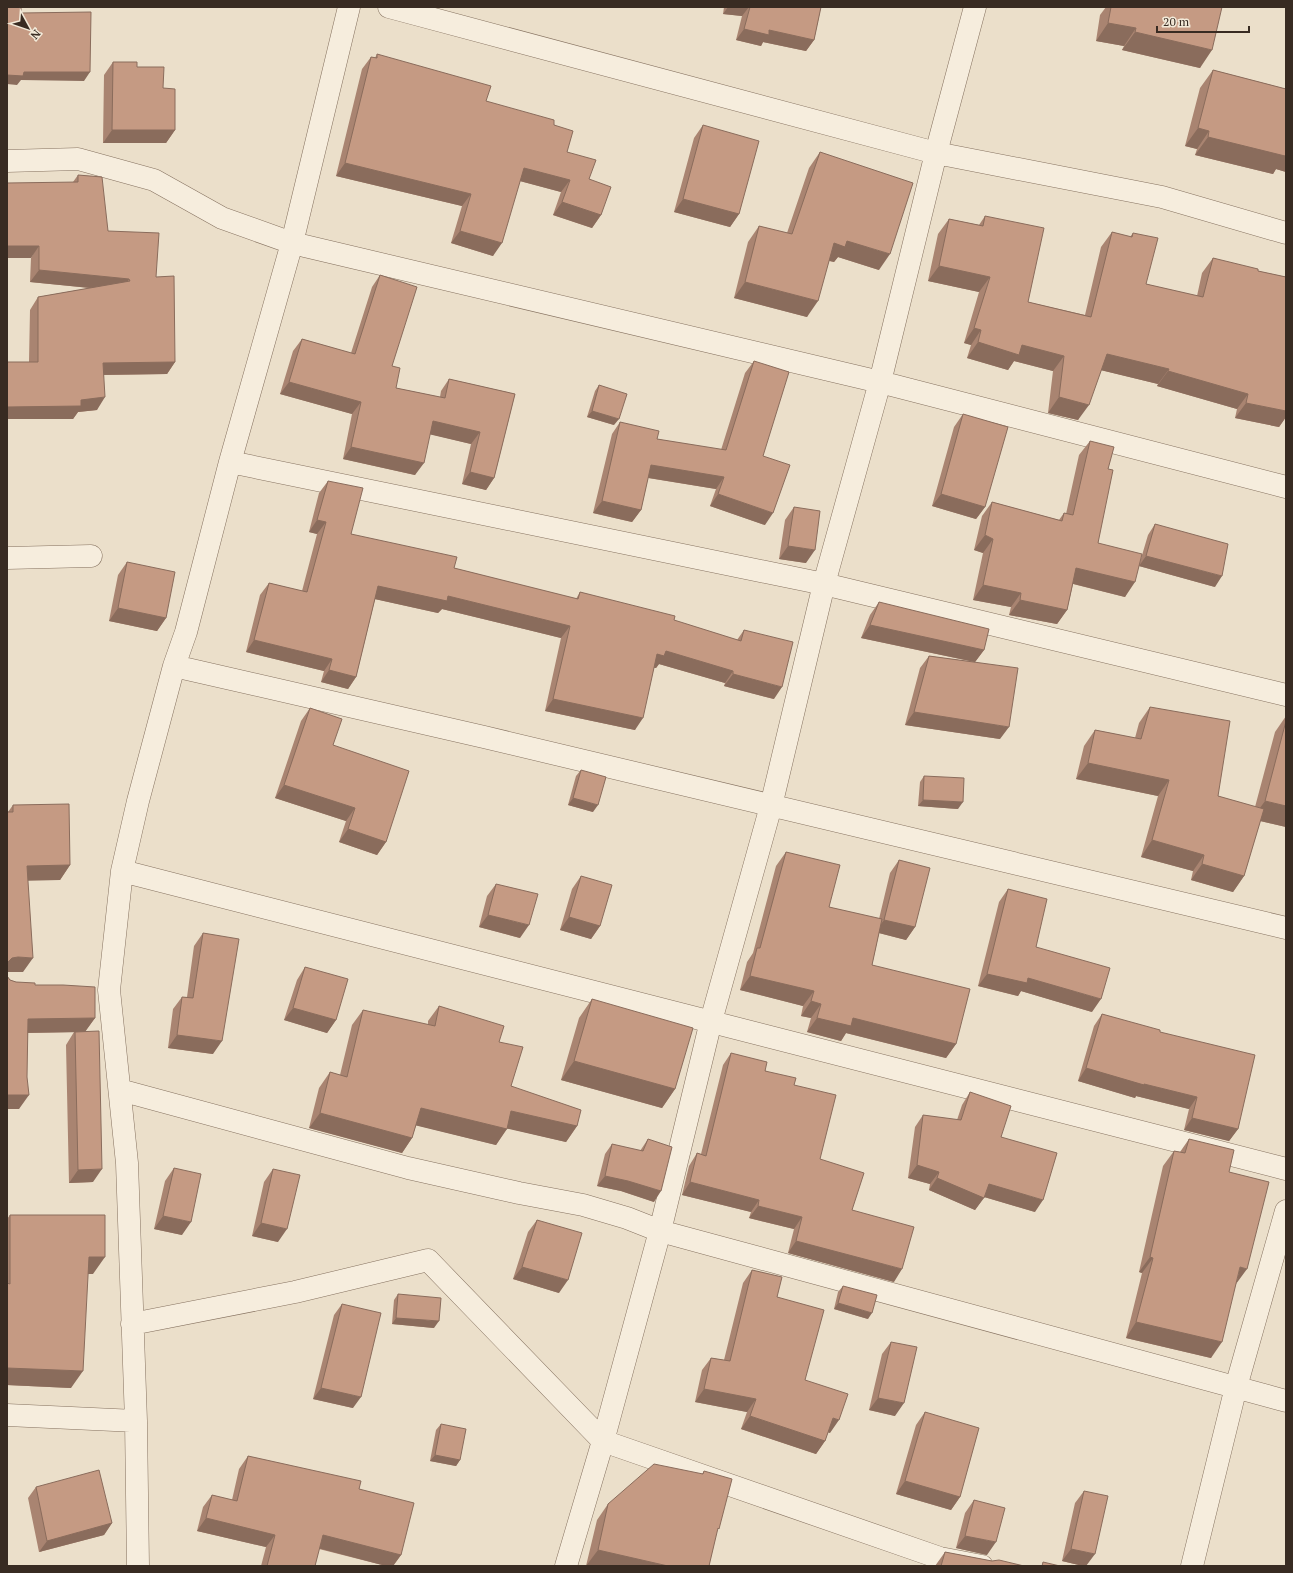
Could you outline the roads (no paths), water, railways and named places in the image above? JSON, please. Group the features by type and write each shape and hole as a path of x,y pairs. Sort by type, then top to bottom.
{"street":[{"path":"138,1566 136,1421 127,1163 109,990 122,871 138,801 174,666 186,632 230,462 292,243 349,7"},
{"path":"389,7 936,153 1162,197 1286,233"},
{"path":"566,1566 603,1440 660,1231 711,1021 771,806 824,584 880,382 936,153 975,7"},
{"path":"7,161 78,159 154,180 222,218 292,243 880,382 1286,487"},
{"path":"230,462 824,584 1286,695"},
{"path":"7,558 91,556"},
{"path":"174,666 484,737 1286,928"},
{"path":"122,871 1286,1169"},
{"path":"86,989 109,990"},
{"path":"120,1090 408,1168 519,1193 583,1205 627,1218 660,1231 1286,1401"},
{"path":"1192,1566 1236,1387 1286,1211"},
{"path":"132,1324 295,1292 428,1260 603,1440 940,1558 982,1566"},
{"path":"7,1416 136,1421"}]}
